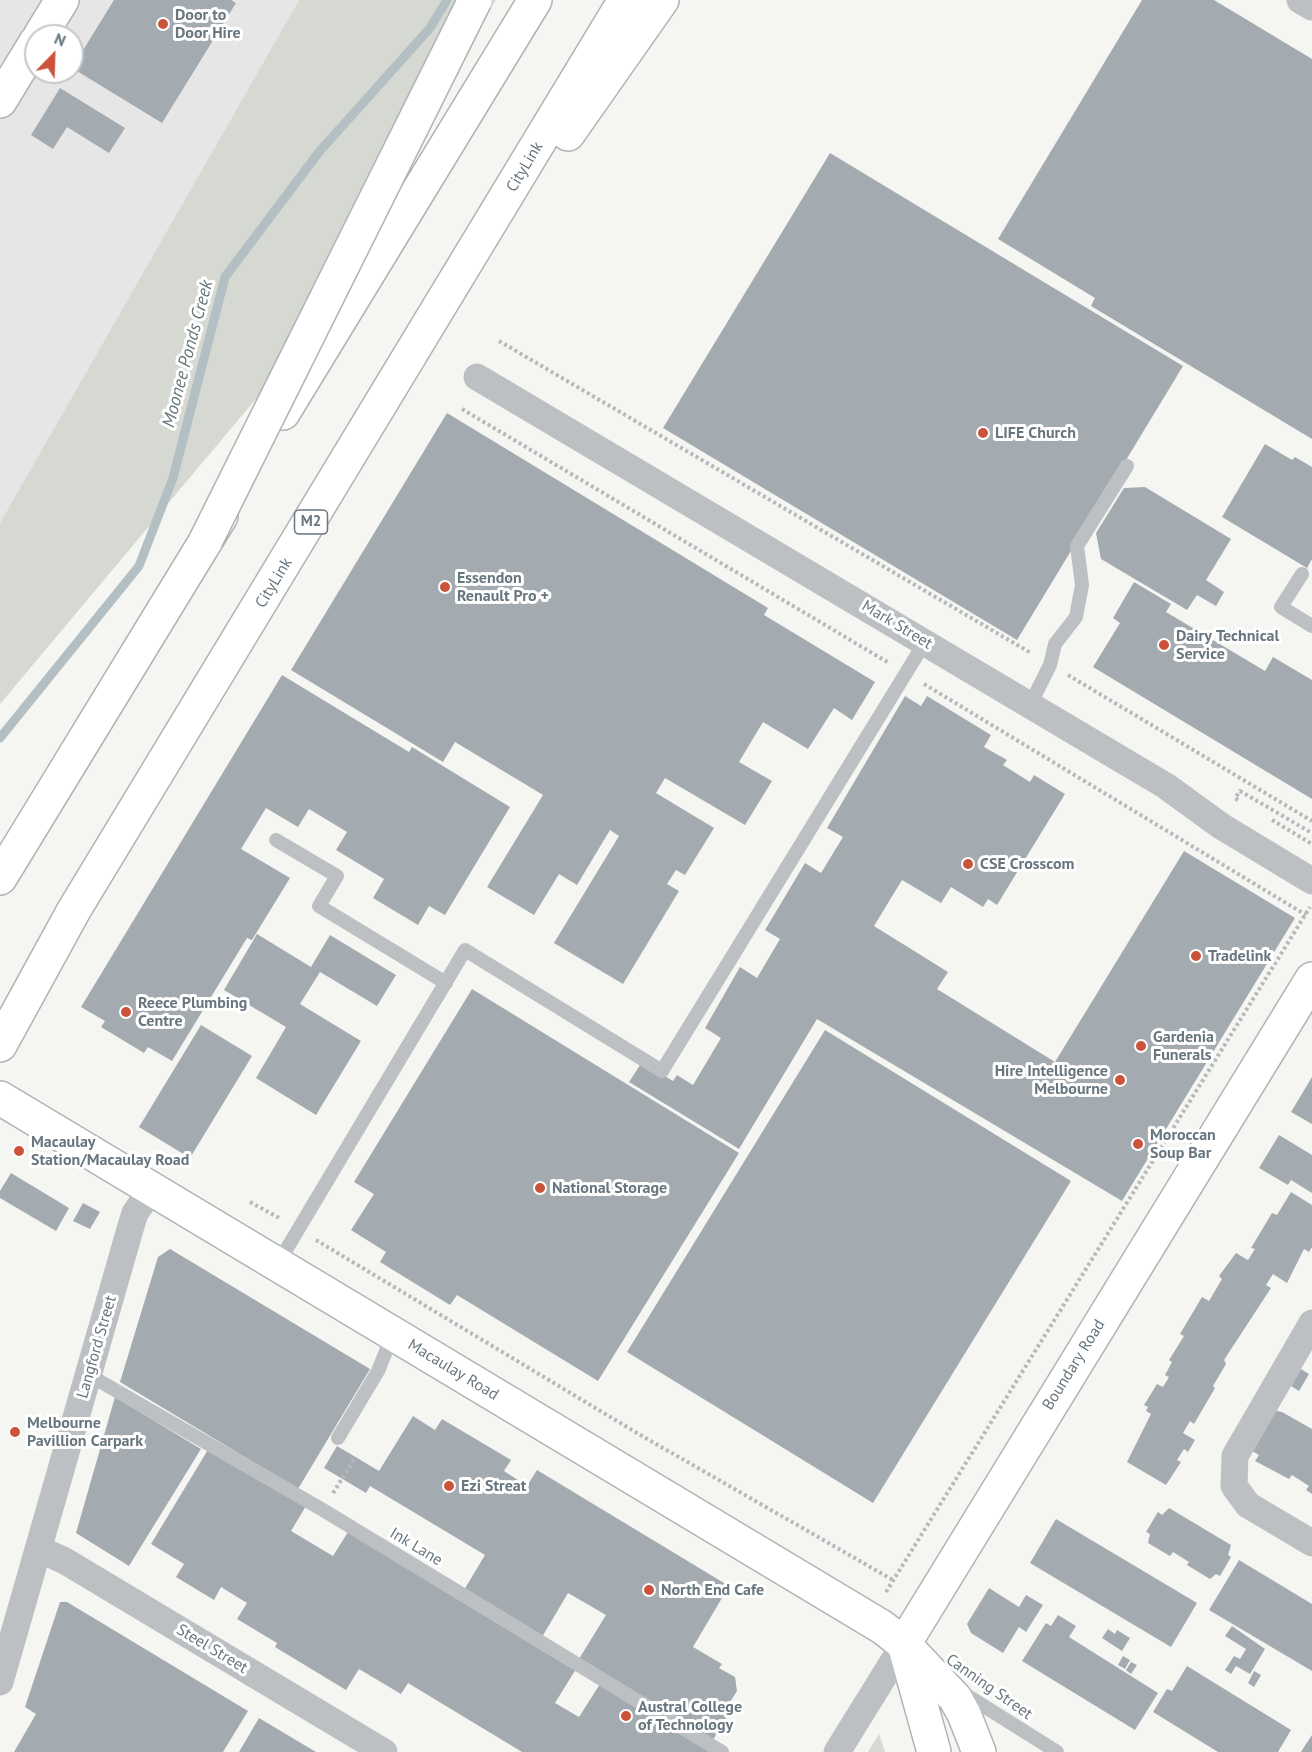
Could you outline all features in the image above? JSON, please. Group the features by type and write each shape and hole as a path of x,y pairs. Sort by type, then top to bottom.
{"main road":[{"path":"47,24 62,0"},
{"path":"206,540 475,0"},
{"path":"0,878 535,0"},
{"name":"CityLink","path":"0,1045 74,910 404,369 625,0"},
{"path":"404,369 662,0"},
{"path":"4,87 24,59"},
{"name":"Boundary Road","path":"904,1644 1312,979"},
{"name":"Macaulay Road","path":"0,1098 870,1620 904,1644 955,1698 979,1752"},
{"path":"904,1644 934,1752"}],"street":[{"path":"1300,0 1312,7"},
{"name":"Mark Street","path":"477,377 1166,786 1221,826 1312,881"},
{"name":"Langford Street","path":"0,1682 135,1214 152,1189"},
{"path":"1312,1323 1235,1456 1234,1486 1248,1506 1312,1543"},
{"name":"Steel Street","path":"39,1549 65,1561 384,1752"},
{"name":"Boundary Road","path":"837,1752 904,1644"}],"lane":[{"path":"1030,705 1050,664 1055,644 1076,617 1082,585 1077,546 1127,466"},
{"path":"1302,574 1281,607 1312,626"},
{"path":"277,1265 465,950 662,1071 925,642"},
{"path":"276,840 337,876 319,906 446,983"},
{"path":"338,1438 378,1371 393,1334"},
{"name":"Ink Lane","path":"89,1376 323,1510 722,1752"},
{"name":"Canning Street","path":"904,1644 970,1698 1057,1752"}],"path":[{"path":"499,341 1050,664 1312,821"},
{"path":"462,409 1306,915"},
{"path":"1245,804 1235,798 1240,790 1312,833"},
{"path":"1264,816 1312,844"},
{"path":"870,1620 1312,904"},
{"path":"250,1202 637,1433 893,1581"},
{"path":"323,1510 355,1458"}],"shaded area":[{"path":"0,0 299,0 0,523"},
{"path":"299,0 496,0 270,382 0,704 0,523"},
{"path":"879,1734 885,1752 868,1752"}],"building":[{"path":"114,0 231,0 236,3 162,123 84,75 84,49"},
{"path":"1142,0 1214,0 1312,59 1312,439 1091,306 1095,298 998,239"},
{"path":"60,88 125,128 109,153 67,127 53,149 31,135"},
{"name":"LIFE Church","path":"830,153 1183,366 1017,640 663,428"},
{"path":"447,413 768,608 764,615 875,682 852,720 834,708 808,749 763,722 739,762 772,781 745,825 665,778 656,793 714,828 685,875 676,870 667,884 679,891 623,984 554,943 619,836 610,830 577,885 559,874 534,915 487,887 543,795 455,742 443,762 291,670"},
{"path":"1265,444 1292,460 1295,457 1312,467 1312,559 1307,568 1222,517"},
{"path":"1145,487 1231,539 1206,580 1224,592 1216,606 1197,595 1187,610 1101,559 1096,533 1124,488"},
{"name":"Dairy Technical Service","path":"1134,582 1171,604 1166,612 1265,671 1273,657 1312,680 1312,799 1093,667 1120,623 1113,618"},
{"path":"282,675 409,752 412,747 510,807 445,915 429,906 418,925 373,898 384,879 336,850 347,832 309,809 298,827 266,808 241,849 290,878 252,940 247,938 172,1061 148,1047 144,1053 101,1027 105,1021 81,1007"},
{"path":"905,696 921,706 927,696 991,735 984,747 1007,760 1003,765 1030,782 1034,775 1065,794 997,905 988,899 983,907 951,887 941,903 902,880 874,926 948,972 937,989 1055,1062 1184,851 1295,918 1122,1201 817,1019 739,1149 629,1082 642,1062 673,1081 677,1075 693,1085 721,1038 705,1028 740,967 757,978 780,939 765,930 805,863 821,873 843,837 827,828"},
{"path":"257,934 311,967 330,935 396,975 377,1006 320,972 300,1004 361,1041 316,1115 256,1078 286,1027 224,990"},
{"name":"National Storage","path":"472,989 739,1153 598,1381 457,1295 450,1305 380,1262 386,1252 351,1230 374,1194 354,1182"},
{"path":"201,1025 252,1056 190,1158 139,1127"},
{"path":"825,1030 1071,1181 873,1503 627,1352"},
{"path":"1312,1077 1312,1124 1291,1112"},
{"path":"1279,1135 1312,1155 1312,1193 1291,1180 1288,1185 1259,1168"},
{"path":"11,1173 69,1208 56,1231 0,1198 0,1191"},
{"path":"1291,1192 1312,1205 1312,1247 1309,1252 1304,1249 1287,1283 1273,1274 1266,1285 1271,1288 1224,1360 1226,1364 1213,1386 1215,1388 1194,1424 1190,1421 1183,1433 1195,1440 1188,1452 1184,1449 1177,1460 1181,1462 1166,1485 1127,1462 1151,1414 1146,1411 1148,1407 1144,1405 1157,1384 1163,1387 1169,1377 1165,1375 1172,1362 1169,1360 1184,1336 1180,1334 1202,1297 1209,1301 1222,1279 1219,1276 1236,1253 1248,1260 1255,1249 1251,1248 1272,1213 1277,1215"},
{"path":"83,1203 100,1212 90,1229 73,1221"},
{"path":"170,1249 370,1369 298,1489 120,1382 158,1257"},
{"path":"1301,1369 1309,1374 1299,1391 1291,1386"},
{"path":"115,1397 201,1449 129,1566 76,1533"},
{"path":"1272,1410 1282,1412 1312,1429 1312,1494 1306,1490 1309,1486 1292,1475 1289,1479 1255,1461 1259,1455 1252,1451"},
{"path":"413,1416 435,1430 442,1419 511,1460 504,1471 527,1486 537,1470 729,1586 693,1647 722,1664 719,1668 735,1677 737,1691 728,1705 732,1708 713,1740 579,1659 606,1615 568,1593 542,1637 464,1590 485,1555 370,1486 366,1493 324,1468 337,1446 379,1471"},
{"path":"209,1448 306,1506 291,1531 333,1556 348,1532 576,1669 555,1703 579,1717 600,1684 712,1752 522,1752 408,1683 401,1694 359,1669 346,1690 275,1647 277,1643 237,1619 247,1603 221,1587 214,1600 176,1577 184,1564 151,1544"},
{"path":"1169,1508 1231,1545 1228,1555 1231,1557 1220,1576 1216,1574 1210,1579 1187,1565 1189,1562 1173,1552 1170,1556 1148,1543 1150,1534 1146,1532 1158,1512 1162,1515"},
{"path":"1056,1519 1197,1603 1171,1647 1030,1563"},
{"path":"1239,1560 1312,1604 1312,1671 1209,1610"},
{"path":"989,1588 1019,1607 1026,1595 1043,1605 1026,1632 1019,1627 1003,1653 971,1633 967,1624"},
{"path":"60,1602 67,1602 248,1711 223,1752 14,1752 36,1714 25,1707"},
{"path":"1058,1615 1076,1626 1069,1637 1158,1693 1135,1730 1022,1661 1046,1623 1051,1626"},
{"path":"1232,1626 1265,1649 1250,1674 1236,1666 1231,1674 1225,1670 1234,1656 1240,1659 1246,1649 1225,1636"},
{"path":"1108,1629 1115,1634 1117,1630 1130,1638 1122,1651 1102,1638"},
{"path":"1123,1656 1130,1660 1125,1669 1118,1665"},
{"path":"1131,1662 1137,1665 1131,1674 1126,1670"},
{"path":"1187,1666 1291,1730 1278,1752 1218,1752 1153,1712 1167,1689 1172,1691"},
{"path":"1254,1671 1261,1675 1254,1687 1248,1683"},
{"path":"259,1718 316,1752 239,1752"},
{"path":"1312,1735 1312,1752 1301,1752 1306,1744"}],"waterway":[{"name":"Moonee Ponds Creek","path":"0,738 139,566 173,478 225,277 319,152 430,28 447,0"}],"place":[{"name":"Door to Door Hire","path":"163,24"},
{"name":"LIFE Church","path":"983,433"},
{"name":"Essendon Renault Pro +","path":"445,587"},
{"name":"Dairy Technical Service","path":"1164,645"},
{"name":"CSE Crosscom","path":"968,864"},
{"name":"Tradelink","path":"1196,956"},
{"name":"Reece Plumbing Centre","path":"126,1012"},
{"name":"Gardenia Funerals","path":"1141,1046"},
{"name":"Hire Intelligence Melbourne","path":"1120,1080"},
{"name":"Moroccan Soup Bar","path":"1138,1144"},
{"name":"Macaulay Station/Macaulay Road","path":"19,1151"},
{"name":"National Storage","path":"540,1188"},
{"name":"Melbourne Pavillion Carpark","path":"15,1432"},
{"name":"Ezi Streat","path":"449,1486"},
{"name":"North End Cafe","path":"649,1590"},
{"name":"Austral College of Technology","path":"626,1716"}]}
